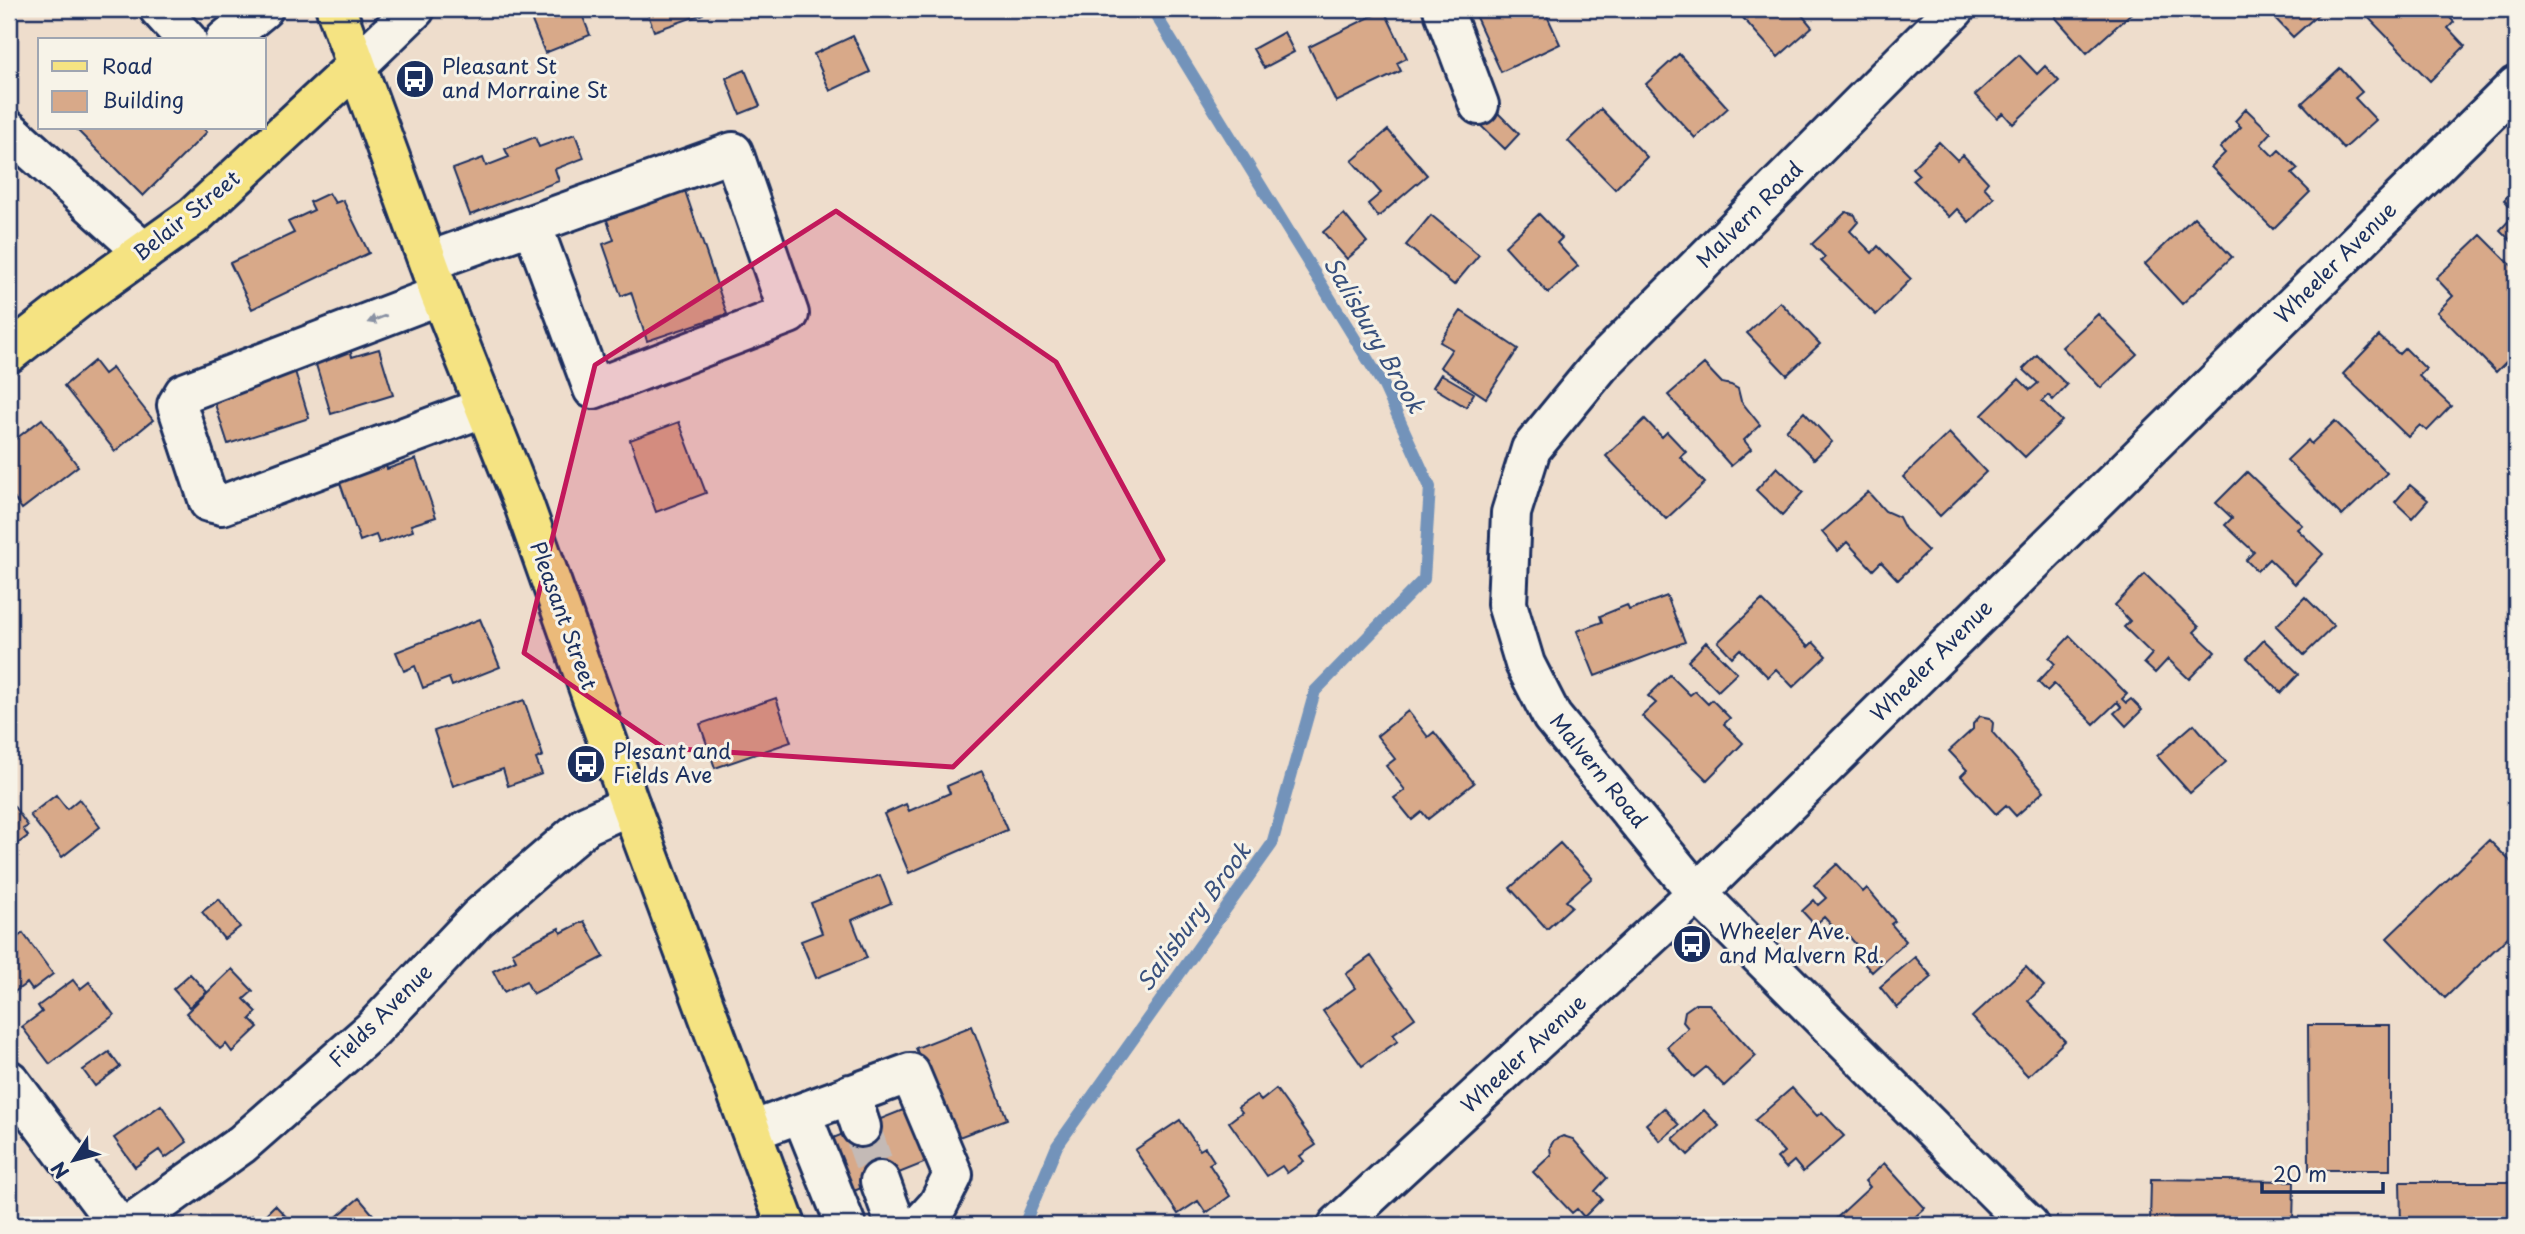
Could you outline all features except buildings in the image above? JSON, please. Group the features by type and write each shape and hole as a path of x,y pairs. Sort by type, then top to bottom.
{"main road":[{"name":"Pleasant Street","path":"336,9 435,278 524,505 786,1225"},
{"name":"Belair Street","path":"9,353 194,216 271,132 356,66"}],"street":[{"path":"159,9 185,38"},
{"path":"227,38 263,9"},
{"path":"356,66 415,9"},
{"path":"1443,9 1479,105"},
{"name":"Malvern Road","path":"1955,9 1600,365 1531,449 1511,513 1507,604 1524,664 1552,717 1697,893 2025,1224"},
{"name":"Wheeler Avenue","path":"1339,1225 1697,893 2516,86"},
{"path":"9,130 144,252"},
{"path":"485,407 222,505 209,502 177,405 184,393 435,278 532,225 733,152 789,314 593,389 532,225"},
{"name":"Fields Avenue","path":"129,1225 242,1144 372,1030 478,918 586,825 631,805"},
{"path":"752,1131 801,1113 855,1111 910,1073 953,1175 937,1205 920,1225"},
{"path":"9,1080 118,1225"},
{"path":"801,1113 846,1225"},
{"path":"880,1181 896,1225"}],"highlighted area":[{"path":"836,211 1056,362 1163,560 953,767 664,748 524,653 595,365"}],"waterway":[{"name":"Salisbury Brook","path":"1024,1225 1057,1146 1272,844 1315,691 1424,579 1430,487 1384,386 1152,9"}],"tunnel":[{"path":"861,1127 880,1181"}],"place":[{"name":"Pleasant St and Morraine St","path":"415,79"},
{"name":"Plesant and Fields Ave","path":"586,764"},
{"name":"Wheeler Ave. and Malvern Rd.","path":"1692,944"}]}
